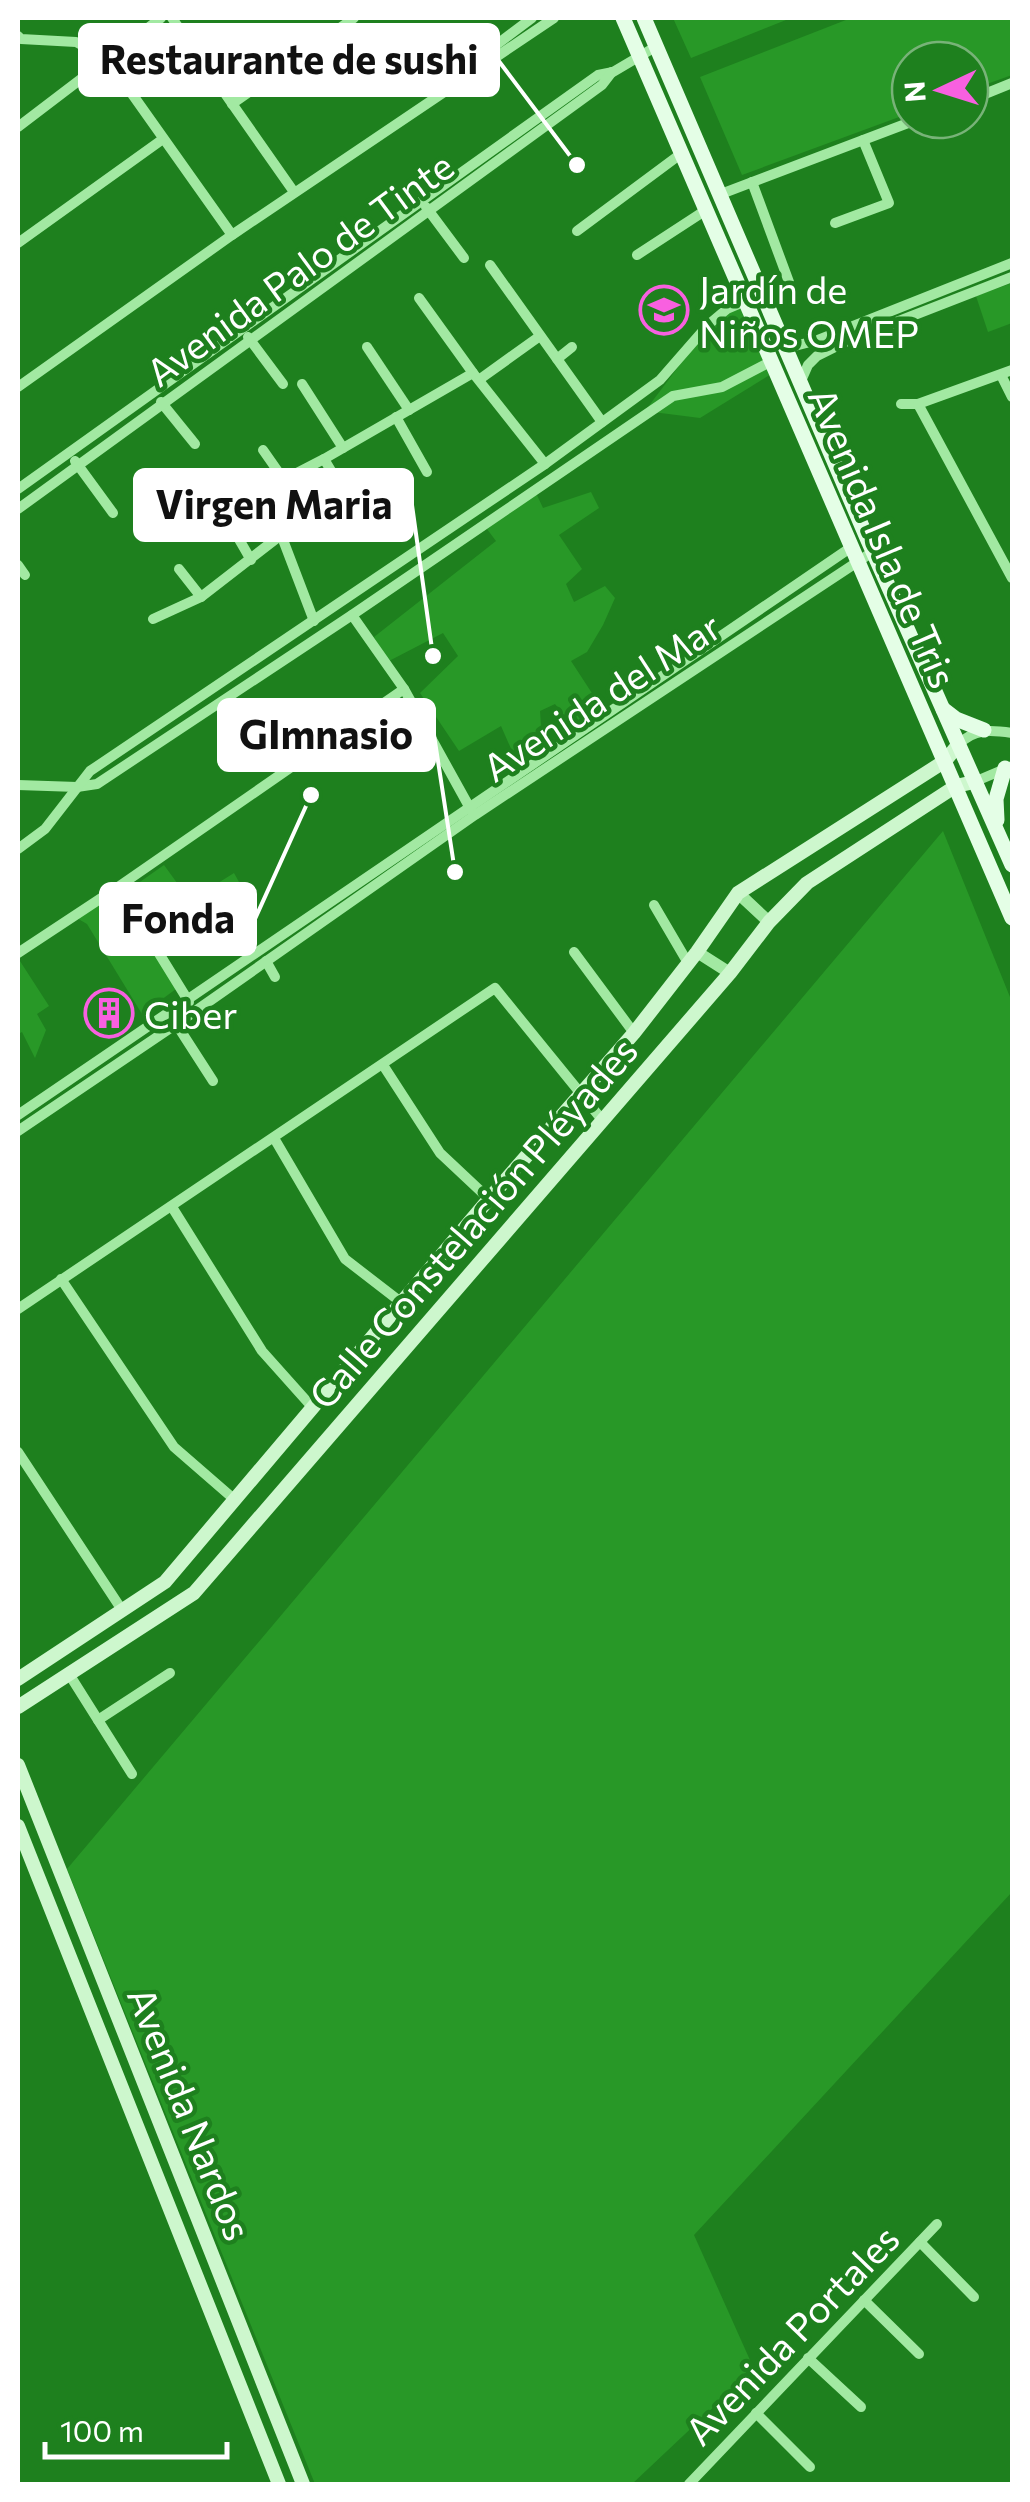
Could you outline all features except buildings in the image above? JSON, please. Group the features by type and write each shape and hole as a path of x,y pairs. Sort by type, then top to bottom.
{"main road":[{"name":"Avenida Isla de Tris","path":"623,18 772,360 942,709 1012,865"},
{"name":"Avenida Isla de Tris","path":"644,18 801,381 945,761 1012,918"},
{"path":"746,301 767,302"},
{"path":"942,709 984,730"},
{"name":"Calle Constelación Pléyades","path":"18,1679 166,1582 488,1199 634,1033 738,894 945,761 958,746"},
{"path":"997,829 996,800 1009,767"},
{"name":"Calle Constelación Pléyades","path":"18,1708 194,1593 730,973 769,922 807,883 956,786 974,782"},
{"name":"Avenida Nardos","path":"18,1766 304,2484"},
{"name":"Avenida Nardos","path":"19,1834 279,2484"}],"street":[{"path":"18,127 162,18"},
{"path":"172,18 294,192"},
{"path":"232,104 354,18"},
{"path":"440,92 460,72 532,18"},
{"path":"18,387 232,234 554,18"},
{"path":"18,36 76,42 108,60 232,234"},
{"name":"Avenida Palo de Tinte","path":"18,510 602,85 613,72 657,46"},
{"name":"Avenida Palo de Tinte","path":"18,490 598,75 613,72"},
{"path":"721,194 890,130"},
{"path":"18,243 163,140"},
{"path":"836,223 889,203 862,140"},
{"path":"577,231 682,153"},
{"path":"752,182 789,282"},
{"path":"421,200 464,258"},
{"path":"637,255 706,210"},
{"path":"801,381 808,364 817,356 874,323 1012,263"},
{"path":"332,264 341,274"},
{"path":"490,265 602,422"},
{"path":"787,348 1012,277"},
{"path":"419,298 544,464"},
{"path":"18,849 45,829 90,771 544,464 660,380 708,325 727,309 746,301"},
{"path":"242,328 283,384"},
{"path":"838,331 845,342"},
{"path":"314,620 264,490 476,376 540,336"},
{"path":"367,347 408,410"},
{"path":"556,360 572,347"},
{"path":"18,785 98,784 673,396 722,387 772,360"},
{"path":"902,404 918,404 1007,373 1012,397"},
{"path":"660,380 673,396"},
{"path":"302,384 343,448"},
{"path":"153,392 195,444"},
{"path":"918,404 1012,578"},
{"path":"396,418 428,472"},
{"path":"263,450 284,480"},
{"path":"68,453 113,513"},
{"path":"324,458 357,514"},
{"path":"225,514 251,560"},
{"path":"153,619 201,597 281,535"},
{"name":"Avenida del Mar","path":"18,1114 863,549"},
{"path":"179,569 201,597"},
{"path":"352,615 404,689 472,811"},
{"path":"291,634 300,649"},
{"path":"223,680 232,694"},
{"path":"18,953 404,689"},
{"path":"958,746 967,735 984,730 1012,733"},
{"path":"144,734 153,747"},
{"path":"974,782 1009,767"},
{"name":"Avenida del Mar","path":"18,1131 194,1012 472,811"},
{"path":"118,887 194,1012"},
{"path":"738,894 769,922"},
{"path":"654,905 692,958 730,973"},
{"path":"574,952 634,1033"},
{"path":"266,961 275,977"},
{"path":"18,1309 495,988 603,1121"},
{"path":"169,1013 213,1081"},
{"path":"383,1065 440,1152 488,1199"},
{"path":"274,1138 346,1259 402,1303"},
{"path":"172,1207 262,1351 312,1407"},
{"path":"60,1278 174,1447 235,1500"},
{"path":"18,1452 122,1610"},
{"path":"166,1582 180,1602"},
{"path":"98,1720 170,1673"},
{"path":"70,1674 132,1774"},
{"name":"Avenida Portales","path":"689,2484 937,2224"},
{"path":"920,2242 974,2297"},
{"path":"864,2300 919,2354"},
{"path":"808,2358 861,2407"},
{"path":"756,2412 810,2467"},
{"path":"698,2475 708,2484"}],"green space":[{"path":"673,18 791,18 691,58"},
{"path":"851,18 1012,18 1012,75 990,83 990,40 890,40 890,120 742,175 700,77"},
{"path":"1012,283 1012,323 988,332 976,296"},
{"path":"739,286 776,371 700,418 645,411"},
{"path":"591,492 599,508 559,535 582,569 566,584 574,602 605,586 615,598 587,652 571,661 601,707 571,724 555,704 540,711 541,726 555,739 516,760 501,726 459,751 420,693 458,656 443,633 387,662 374,637 496,541 487,529 536,493 543,508"},
{"path":"943,831 1012,1002 1012,1892 694,2235 754,2369 632,2484 315,2484 67,1869"},
{"path":"164,865 188,898 205,890 213,900 224,889 218,883 234,873 239,882 237,894 230,900 236,909 228,915 207,914 216,936 209,939 179,914 153,928 127,891"},
{"path":"118,887 180,986 142,1014 87,924 75,917"},
{"path":"18,958 49,1006 37,1014 46,1030 35,1058 22,1032 18,1034"}],"place":[{"name":"Restaurante de sushi","path":"577,165"},
{"name":"Jardín de Niños OMEP","path":"664,310"},
{"name":"Virgen Maria","path":"433,656"},
{"name":"Fonda","path":"311,795"},
{"name":"GImnasio","path":"455,872"},
{"name":"Ciber","path":"109,1013"}]}
